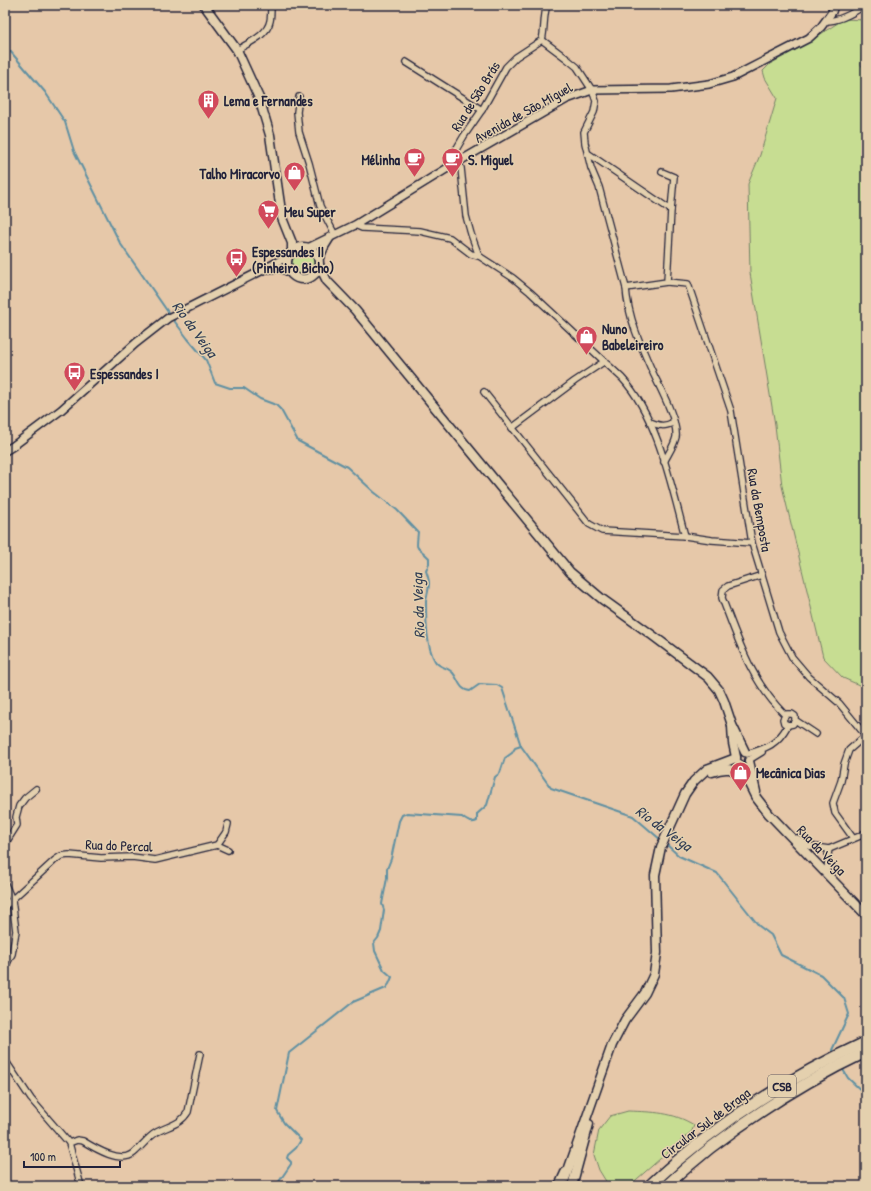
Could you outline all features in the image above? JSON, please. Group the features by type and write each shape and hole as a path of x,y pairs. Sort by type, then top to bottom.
{"highway":[{"name":"Circular Sul de Braga","path":"649,1186 678,1159 745,1110 826,1061 866,1042"},
{"name":"Circular Sul de Braga","path":"668,1185 709,1149 746,1122 812,1080 866,1052"},
{"path":"560,1186 566,1173"}],"main road":[{"path":"204,5 237,50 259,98 266,120 282,218 292,243 288,261 290,272 298,278 327,281"},
{"path":"286,226 307,248 313,251 327,281 355,310 570,572 602,600 652,635 708,678 719,690 732,725"},
{"path":"291,253 300,248 307,248"},
{"path":"303,279 314,275 319,262"},
{"name":"Rua da Veiga","path":"732,725 733,743 737,761 755,796 775,821 866,915"},
{"name":"Rua da Veiga","path":"732,725 747,757 760,802"},
{"path":"723,766 731,751 733,743"},
{"path":"740,752 747,757 743,765 737,761 740,752"},
{"path":"563,1186 566,1173 612,1045 625,1020 645,993 654,974 657,953 655,875 661,847 685,794 694,780 707,769 723,766 737,761"},
{"path":"723,766 738,771 744,777"},
{"path":"572,1186 600,1081"}],"street":[{"path":"237,50 262,35 268,28 271,5"},
{"path":"547,5 544,14 544,31 542,40 577,67 592,90 596,101 594,112 584,132 585,143 599,187 626,288 626,298 632,321 676,427 676,436 664,462"},
{"name":"Avenida de São Miguel","path":"307,248 355,225 451,166 567,99 592,90 671,90 709,84 733,77 809,38 822,27 834,5"},
{"path":"826,21 831,21 844,16 865,5"},
{"name":"Rua de São Brás","path":"451,166 451,158 482,110 506,67 516,57 542,40"},
{"path":"406,62 482,110"},
{"path":"299,97 297,112 299,132 320,206 334,236 325,246 319,262"},
{"path":"589,154 671,210"},
{"path":"458,162 461,168 466,216 479,256"},
{"path":"626,288 667,282 674,177 662,172"},
{"path":"355,225 362,228 420,231 450,238 471,254 479,256 513,278 605,361 633,390 650,422 664,462 684,536"},
{"path":"5,451 61,410 136,343 175,313 261,271 291,253"},
{"path":"261,271 280,268 290,272"},
{"name":"Rua da Bemposta","path":"667,282 688,284 731,411 752,543 779,632 792,657 809,677 839,703 866,735"},
{"path":"512,428 575,381 605,361"},
{"path":"484,392 588,524 602,531 684,536 752,543"},
{"path":"650,422 659,426 668,425 674,422"},
{"path":"762,575 728,586 723,590 722,598 749,666 772,701 785,715"},
{"path":"785,715 792,714 795,716 795,720 816,734"},
{"path":"785,715 784,721 788,725"},
{"path":"747,757 767,748 781,736 788,725 793,724 795,720"},
{"path":"852,838 835,813 833,803 842,781 844,764 849,750 866,735"},
{"path":"5,844 17,825 16,817 19,806 25,798 36,790"},
{"path":"228,824 226,832 217,845 228,850"},
{"path":"793,839 797,838 809,846 829,849 866,832"},
{"name":"Rua do Percal","path":"5,906 61,856 69,855 100,858 132,857 155,860 217,845"},
{"path":"826,873 828,869 827,857 829,849"},
{"path":"5,884 12,900 16,931 12,954 5,967"},
{"path":"69,1143 77,1140 116,1157 125,1158 133,1154 152,1135 180,1122 184,1118 188,1112 200,1054"},
{"path":"5,1060 31,1099 69,1143 81,1186"}],"green space":[{"path":"844,19 864,20 861,65 866,71 866,688 843,678 823,657 782,486 775,425 750,273 748,184 760,155 777,98 765,78 763,71 770,64 799,48"},
{"path":"303,251 308,252 314,258 314,268 308,274 303,275 298,274 292,268 291,263 292,258 298,252"},
{"path":"628,1111 654,1112 670,1115 678,1117 694,1125 692,1131 629,1186 614,1186 607,1183 599,1170 594,1155 599,1130 610,1116"}],"waterway":[{"name":"Rio da Veiga","path":"5,52 10,51 45,92 65,122 74,151 120,243 170,315"},
{"name":"Rio da Veiga","path":"172,318 206,360 215,383 230,388 244,388 260,399 276,405 281,410 298,441 347,467 374,492 397,510 418,532 417,546 429,558 429,564 426,571 429,583 426,601 426,624 428,640 435,661 439,665 451,671 461,687 466,690 470,691 480,684 497,685 502,688 521,746 551,788 633,816 661,840"},
{"path":"276,1186 291,1164 287,1158 288,1155 296,1148 301,1140 284,1123 277,1111 289,1053 353,1002 386,988 392,977 384,970 375,951 374,943 381,931 384,910 382,904 387,878 387,869 391,859 399,821 402,815 407,813 462,817 469,822 477,821 477,814 487,805 495,777 500,773 505,758 512,753 515,748 521,746"},
{"name":"Rio da Veiga","path":"666,844 679,856 717,873 759,926 771,935 781,955 821,975 844,998 849,1014 832,1050 834,1053"},
{"name":"Rio da Veiga","path":"842,1068 848,1078 866,1095"}],"place":[{"name":"Lema e Fernandes","path":"208,120"},
{"name":"Mélinha","path":"415,178"},
{"name":"S. Miguel","path":"453,178"},
{"name":"Talho Miracorvo","path":"295,192"},
{"name":"Meu Super","path":"268,230"},
{"name":"Espessandes II (Pinheiro Bicho)","path":"237,278"},
{"name":"Nuno Babeleireiro","path":"586,356"},
{"name":"Espessandes I","path":"74,392"},
{"name":"Mecânica Dias","path":"740,792"}]}
